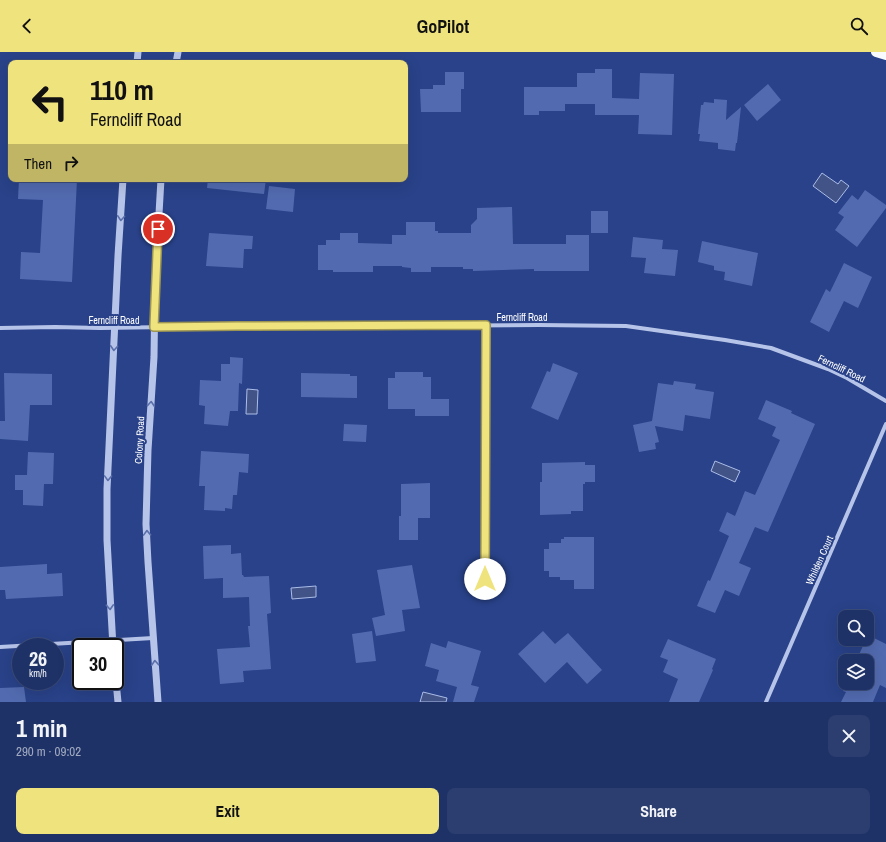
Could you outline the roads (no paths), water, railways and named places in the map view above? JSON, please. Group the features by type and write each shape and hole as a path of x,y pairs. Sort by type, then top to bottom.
{"main road":[{"path":"876,52 886,55"}],"street":[{"path":"113,638 107,540 107,497 123,182"},
{"name":"Colony Road","path":"158,702 146,524 148,450 154,357 161,182"},
{"name":"Ferncliff Road","path":"0,328 539,324 626,326 758,345 786,353 847,378 886,401"},
{"path":"485,579 486,325"},
{"name":"Whilden Court","path":"766,702 886,424"},
{"path":"124,642 153,638"},
{"path":"0,647 72,645"},
{"path":"117,690 118,702"}],"water":[{"path":"822,173 838,184 841,180 849,186 836,203 813,186"},
{"path":"247,389 258,390 257,414 246,414"},
{"path":"715,461 740,471 735,482 711,471"},
{"path":"316,586 316,597 292,599 291,588"},
{"path":"423,692 447,698 446,702 420,702"}]}
